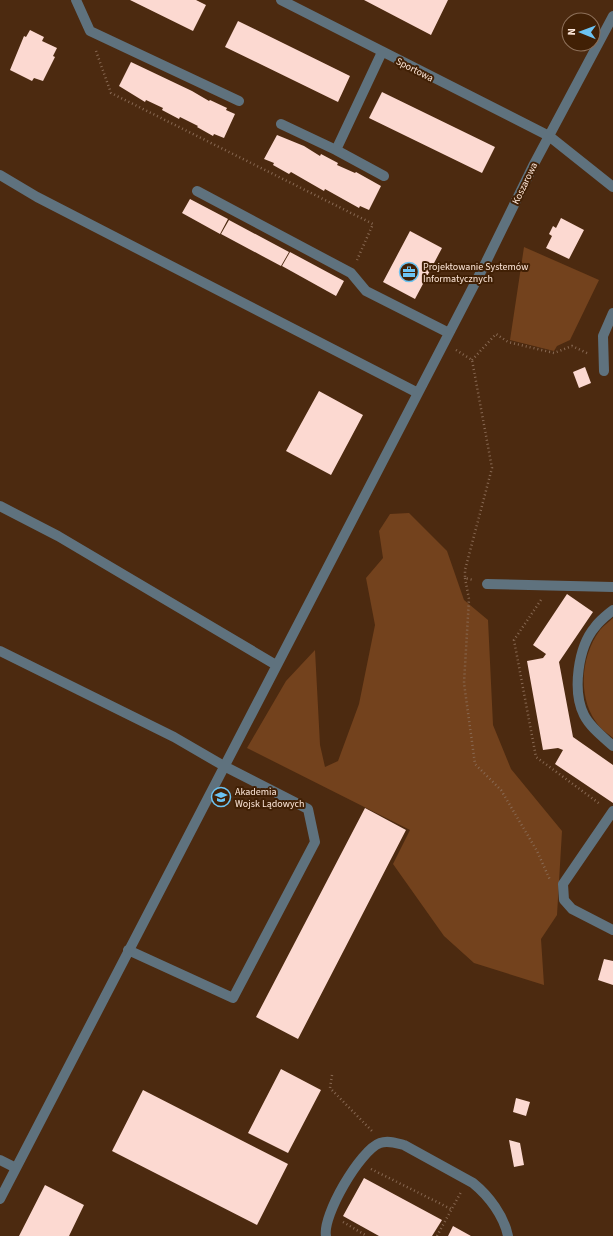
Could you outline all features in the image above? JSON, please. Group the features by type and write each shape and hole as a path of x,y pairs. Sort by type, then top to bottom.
{"street":[{"path":"76,0 90,31 239,101"},
{"name":"Sportowa","path":"283,0 382,52 549,136 613,187"},
{"name":"Koszarowa","path":"0,1199 449,333 549,136 612,19"},
{"path":"336,150 382,52"},
{"path":"281,124 336,150 384,176"},
{"path":"0,175 37,197 418,393"},
{"path":"198,191 351,273 366,291 449,333"},
{"path":"604,366 603,336 613,313"},
{"path":"0,506 58,536 276,665"},
{"path":"487,584 613,587"},
{"path":"613,610 594,628 581,655 577,672 578,693 584,715 595,730 613,746"},
{"path":"0,651 174,737 224,766 308,809 315,842 234,998 128,950"},
{"path":"612,812 563,884 564,900 572,909 613,930"},
{"path":"326,1236 325,1230 330,1214 354,1168 363,1156 376,1145 392,1142 404,1146 473,1183 481,1190 498,1212 506,1227 508,1236"},
{"path":"0,1160 16,1168"}],"path":[{"path":"90,31 110,93 373,224 351,273"},
{"path":"472,360 496,334 508,342 554,353 572,346 604,366"},
{"path":"441,347 472,360"},
{"path":"472,360 492,468 465,570 468,599 464,683 475,764 501,790 538,851 554,891 564,900"},
{"path":"465,578 487,584"},
{"path":"550,586 514,640 536,757 612,812"},
{"path":"332,1075 330,1088 372,1131 376,1145"},
{"path":"367,1167 451,1210"},
{"path":"437,1236 462,1190"},
{"path":"330,1214 367,1236"}],"shaded area":[{"path":"524,247 599,280 570,340 557,346 554,351 510,340"},
{"path":"409,513 447,551 464,600 488,620 493,725 511,769 562,831 557,915 541,939 544,985 474,963 444,936 393,864 410,830 247,748 286,681 315,650 320,745 325,767 338,761 359,704 375,625 366,578 383,558 379,531 390,514"},
{"path":"613,618 613,738 601,728 592,716 584,691 584,678 585,665 593,641 601,628"}],"building":[{"path":"130,0 196,0 206,5 193,31"},
{"path":"364,0 448,0 431,35"},
{"path":"238,21 350,76 338,102 225,47"},
{"path":"30,30 44,37 42,41 57,48 53,56 55,57 43,81 34,78 32,81 10,70 24,36 26,37"},
{"path":"131,62 192,91 209,101 210,100 227,108 226,110 235,114 224,138 214,134 213,136 197,127 198,126 180,117 179,119 162,110 163,108 146,100 145,102 119,86"},
{"path":"382,92 495,147 482,173 369,118"},
{"path":"277,135 304,146 320,156 321,154 338,163 337,165 355,173 356,172 381,186 369,210 360,206 359,208 325,189 324,191 291,172 289,174 273,165 274,163 264,159"},
{"path":"190,199 228,219 220,234 182,213"},
{"path":"561,218 584,230 569,259 546,248 552,236 549,234 553,226 556,228"},
{"path":"229,220 289,252 281,266 221,234"},
{"name":"Projektowanie Systemów Informatycznych","path":"410,231 442,248 415,299 383,282"},
{"path":"290,252 344,281 336,296 282,266"},
{"path":"585,367 591,383 579,388 573,372"},
{"path":"319,391 363,415 331,475 286,451"},
{"path":"567,594 593,612 559,662 573,737 613,765 613,803 555,764 563,750 558,748 543,750 527,661 543,658 546,654 533,645"},
{"path":"365,808 406,830 298,1039 256,1017"},
{"path":"604,959 613,961 613,985 598,980"},
{"path":"281,1069 321,1090 288,1153 248,1133"},
{"path":"143,1090 288,1164 257,1225 112,1151"},
{"path":"516,1098 530,1102 526,1116 513,1112"},
{"path":"509,1140 520,1143 524,1165 514,1167"},
{"path":"364,1178 442,1220 432,1236 379,1236 343,1216"},
{"path":"45,1185 84,1205 69,1236 19,1236"},
{"path":"453,1226 471,1236 448,1236"}],"place":[{"name":"Projektowanie Systemów Informatycznych","path":"409,272"},
{"name":"Akademia Wojsk Lądowych","path":"221,797"}]}
